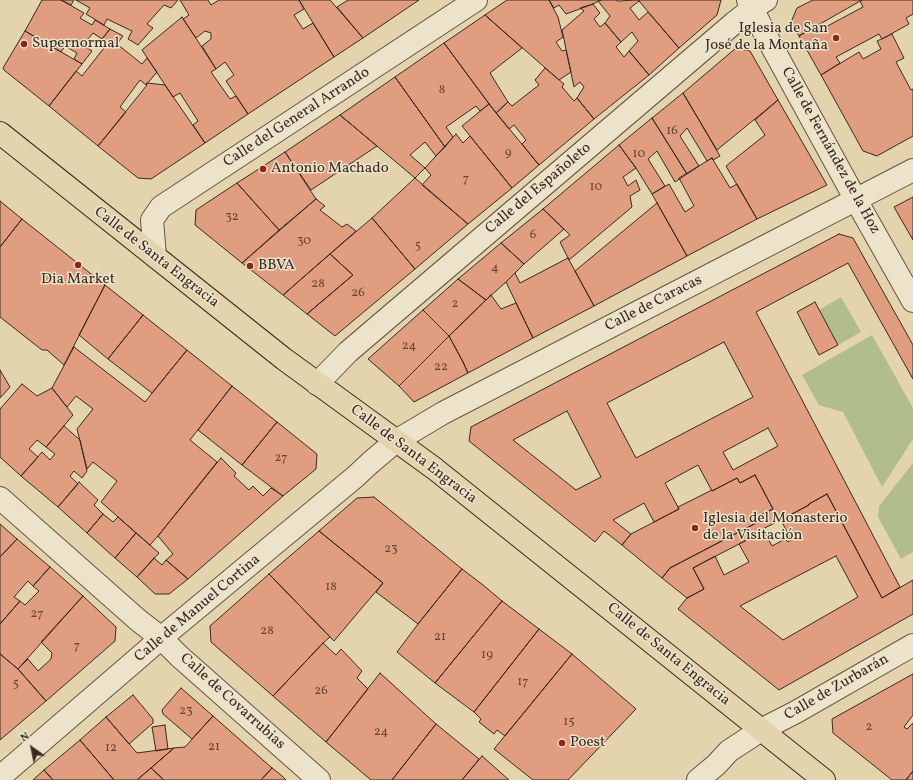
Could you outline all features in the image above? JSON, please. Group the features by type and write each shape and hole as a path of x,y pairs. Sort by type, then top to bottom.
{"main road":[{"name":"Calle de Santa Engracia","path":"0,133 284,359 444,476 824,780"}],"street":[{"name":"Calle del General Arrando","path":"155,256 152,220 161,207 476,0"},
{"name":"Calle de Fernández de la Hoz","path":"756,3 764,32 913,301"},
{"name":"Calle del Españoleto","path":"317,384 348,352 756,3"},
{"name":"Calle de Caracas","path":"396,441 443,413 913,170"},
{"name":"Calle de Manuel Cortina","path":"0,777 161,638 355,477 396,441"},
{"name":"Calle de Covarrubias","path":"0,498 138,620 161,638 179,656 319,780"},
{"name":"Calle de Zurbarán","path":"698,780 716,765 728,751 761,730 796,712 913,645"}],"green space":[{"path":"841,297 861,332 838,345 819,310"},
{"path":"872,335 913,408 913,439 882,487 843,412 819,405 802,375"},
{"path":"913,463 913,552 901,559 878,517 879,506"}],"building":[{"path":"42,0 61,0 84,13 80,18 92,25 95,20 110,29 102,39 93,33 83,45 92,51 82,64 74,59 77,53 65,46 61,52 25,31"},
{"path":"61,0 74,0 71,5"},
{"path":"76,0 178,0 171,8 164,5 147,24 153,28 138,45 128,39 132,31 107,19 104,25 86,14 90,8"},
{"path":"180,0 208,0 211,5 219,0 299,0 304,9 294,15 303,29 313,23 334,57 248,114 226,81 234,75 225,62 216,69 202,46 211,39 211,33 205,31 196,38 183,19 189,15"},
{"path":"299,0 330,0 363,38 334,57"},
{"path":"348,0 419,0 363,38 337,7"},
{"path":"507,0 549,0 558,17 563,37 556,42 562,51 566,50 571,72 559,80 485,15"},
{"path":"549,0 601,0 566,14 559,5 554,8"},
{"path":"721,0 717,15 679,48 639,1"},
{"path":"813,0 862,0 799,36 791,22 797,8"},
{"name":"Iglesia de San José de la Montaña","path":"913,0 913,14 906,18 909,24 882,39 879,34 836,57 840,63 821,75 799,36 817,25 820,30 863,7 860,1"},
{"path":"598,1 639,1 630,8 639,20 648,12 679,48 649,75 629,51 638,41 632,32 621,42 605,23 610,16"},
{"path":"593,4 600,13 594,19 600,27 605,23 621,42 616,47 624,57 629,51 649,75 594,119 577,98 584,87 580,82 574,87 562,30 584,11 580,8"},
{"path":"485,15 522,48 490,73 508,102 496,113 444,43"},
{"path":"182,17 216,69 211,72 230,99 236,96 248,114 205,143 193,125 198,121 180,93 173,97 142,50"},
{"path":"110,29 123,36 117,44 142,64 147,58 157,72 146,85 140,80 120,107 126,112 98,146 49,106 76,71 82,76 104,48 98,44"},
{"path":"25,31 82,64 49,106 3,68"},
{"path":"892,34 904,58 896,62 911,90 913,89 913,136 877,156 863,151 821,75 859,52 863,59 881,49 877,41"},
{"path":"444,43 489,104 480,111 476,106 446,127 453,137 445,147 395,77"},
{"path":"736,48 750,51 778,100 717,150 683,93"},
{"path":"545,68 564,84 562,87 574,101 577,98 594,119 539,165 522,144 526,140 514,125 509,129 496,113 508,102 512,106 539,85 535,80"},
{"path":"395,77 445,147 436,156 425,142 410,155 425,168 415,178 340,115"},
{"path":"147,83 165,85 205,143 151,179 138,178 98,146 147,85"},
{"path":"683,93 720,156 713,160 712,158 707,161 687,128 680,136 699,166 687,174 652,118"},
{"path":"778,100 827,185 757,219 726,166 765,135 755,120"},
{"path":"489,104 539,165 512,188 462,126"},
{"path":"340,115 377,146 311,190 285,152"},
{"path":"652,118 687,174 675,182 657,151 648,159 665,186 652,194 636,168 619,145"},
{"path":"456,134 463,143 470,136 512,188 468,224 422,185 431,175 425,168"},
{"path":"619,145 636,168 623,177 628,186 636,180 640,190 630,196 632,207 569,260 560,242 570,235 543,209"},
{"path":"285,152 316,199 279,230 237,183"},
{"path":"712,158 730,188 737,184 757,219 687,256 652,194 669,184 685,212 694,206 679,178"},
{"path":"415,178 468,224 415,269 372,218"},
{"path":"237,183 279,230 242,263 195,225 196,210"},
{"path":"913,197 913,240 894,207"},
{"path":"316,199 325,206 320,210 342,227 347,224 356,231 283,295 242,263"},
{"path":"0,201 22,219 0,247"},
{"path":"657,203 687,256 594,306 575,271"},
{"path":"543,209 564,229 524,264 501,243"},
{"path":"372,218 415,269 335,336 307,314 353,275 330,254"},
{"path":"22,219 105,285 64,365 47,350 42,350 0,317 0,247"},
{"path":"839,234 853,238 913,345 913,379 848,263 756,312 900,587 882,598 827,494 763,529 764,531 693,568 704,589 687,598 662,578 670,568 760,521 758,516 773,509 755,475 740,483 737,478 712,491 698,465 665,483 679,509 654,522 644,503 613,520 631,534 622,545 604,531 595,542 469,441 471,427","holes":["724,342 753,397 636,458 607,403","567,411 601,477 576,490 513,440","768,428 778,446 733,470 723,452"]},
{"path":"501,243 524,264 486,300 458,279"},
{"path":"330,254 353,275 307,314 283,295"},
{"path":"568,258 594,306 533,338 506,282 515,273 520,283"},
{"path":"458,279 486,300 449,336 423,310"},
{"path":"105,285 143,315 108,359 79,335"},
{"path":"491,295 501,309 516,303 533,338 468,373 449,336"},
{"path":"815,302 838,345 819,355 797,312"},
{"path":"423,310 449,336 399,386 368,359"},
{"path":"143,315 187,350 152,393 108,359"},
{"path":"449,336 468,373 414,402 399,386"},
{"path":"74,347 145,402 187,350 232,386 190,440 217,462 150,545 101,502 117,481 93,462 87,469 77,429 93,409 76,396 67,407 52,388"},
{"path":"0,370 10,387 0,398"},
{"path":"22,384 37,396 52,388 73,415 46,447 37,440 29,449 38,457 21,476 0,457 0,409"},
{"path":"232,386 277,422 242,465 198,430"},
{"path":"277,422 317,454 316,469 283,496 242,465"},
{"path":"64,426 80,440 87,471 82,478 74,471 70,476 78,484 58,507 21,476 42,452 50,460 55,454 46,447"},
{"path":"221,458 236,473 234,476 249,490 253,486 263,496 271,488 283,496 188,579 166,560 173,554 158,536"},
{"name":"Iglesia del Monasterio de la Visitación","path":"755,475 773,509 758,516 760,521 670,568 662,578 622,545 631,534 679,509 678,507 737,478 740,483"},
{"path":"79,482 98,500 94,505 103,514 87,533 58,507"},
{"path":"827,494 882,598 913,580 913,614 779,690 678,609 687,598 704,589 693,568 715,556 724,575 749,562 739,544 764,531 772,546 785,539 788,542 791,540 781,520","holes":["836,556 858,597 783,640 740,606"]},
{"path":"374,497 462,569 418,624 376,592 383,583 319,531 357,498"},
{"path":"103,514 113,522 118,517 136,533 115,558 87,533"},
{"path":"0,524 17,539 0,557"},
{"path":"319,531 383,583 334,641 269,574"},
{"path":"136,533 159,553 137,577 115,558"},
{"path":"17,539 50,567 33,586 28,581 14,597 20,601 0,624 0,557"},
{"path":"154,558 162,565 166,560 188,579 169,594 155,594 137,577"},
{"path":"50,567 83,596 18,669 0,654 0,624 20,601 25,605 39,591 33,586"},
{"path":"462,569 502,601 435,683 397,652"},
{"path":"269,574 330,637 273,696 211,642 210,626"},
{"path":"83,596 116,627 115,641 46,701 18,669 28,659 38,671 51,659 52,653 41,642"},
{"path":"502,601 539,629 474,712 435,683"},
{"path":"539,629 572,654 505,736 497,730 494,734 479,722 481,719 474,712"},
{"path":"323,643 336,655 341,649 362,671 357,678 368,689 326,742 273,696"},
{"path":"0,654 18,669 46,701 0,740"},
{"path":"572,654 636,709 568,780 533,780 494,749"},
{"path":"380,673 436,724 392,780 371,780 326,742"},
{"path":"913,674 913,715 904,727 907,729 913,723 913,771 906,780 892,780 833,733 832,719"},
{"path":"181,688 213,716 192,739 163,714 162,710"},
{"path":"133,695 153,719 153,723 129,744 106,717"},
{"path":"213,716 272,768 261,780 164,780 151,768 174,748 185,747"},
{"path":"106,717 137,753 174,748 137,780 114,780 80,740"},
{"path":"436,724 479,759 462,780 392,780"},
{"path":"165,725 168,749 156,751 152,727"},
{"path":"80,740 114,780 53,780 44,770"},
{"path":"482,756 509,780 462,780"},
{"path":"151,768 164,780 137,780"},
{"path":"272,768 281,775 286,780 261,780"},
{"path":"44,770 53,780 33,780"},
{"path":"913,771 913,780 906,780"}],"place":[{"name":"Iglesia de San José de la Montaña","path":"836,38"},
{"name":"Supernormal","path":"24,44"},
{"name":"Antonio Machado","path":"263,169"},
{"name":"Dia Market","path":"78,265"},
{"name":"BBVA","path":"250,266"},
{"name":"Iglesia del Monasterio de la Visitación","path":"695,528"},
{"name":"Poest","path":"562,743"}]}
